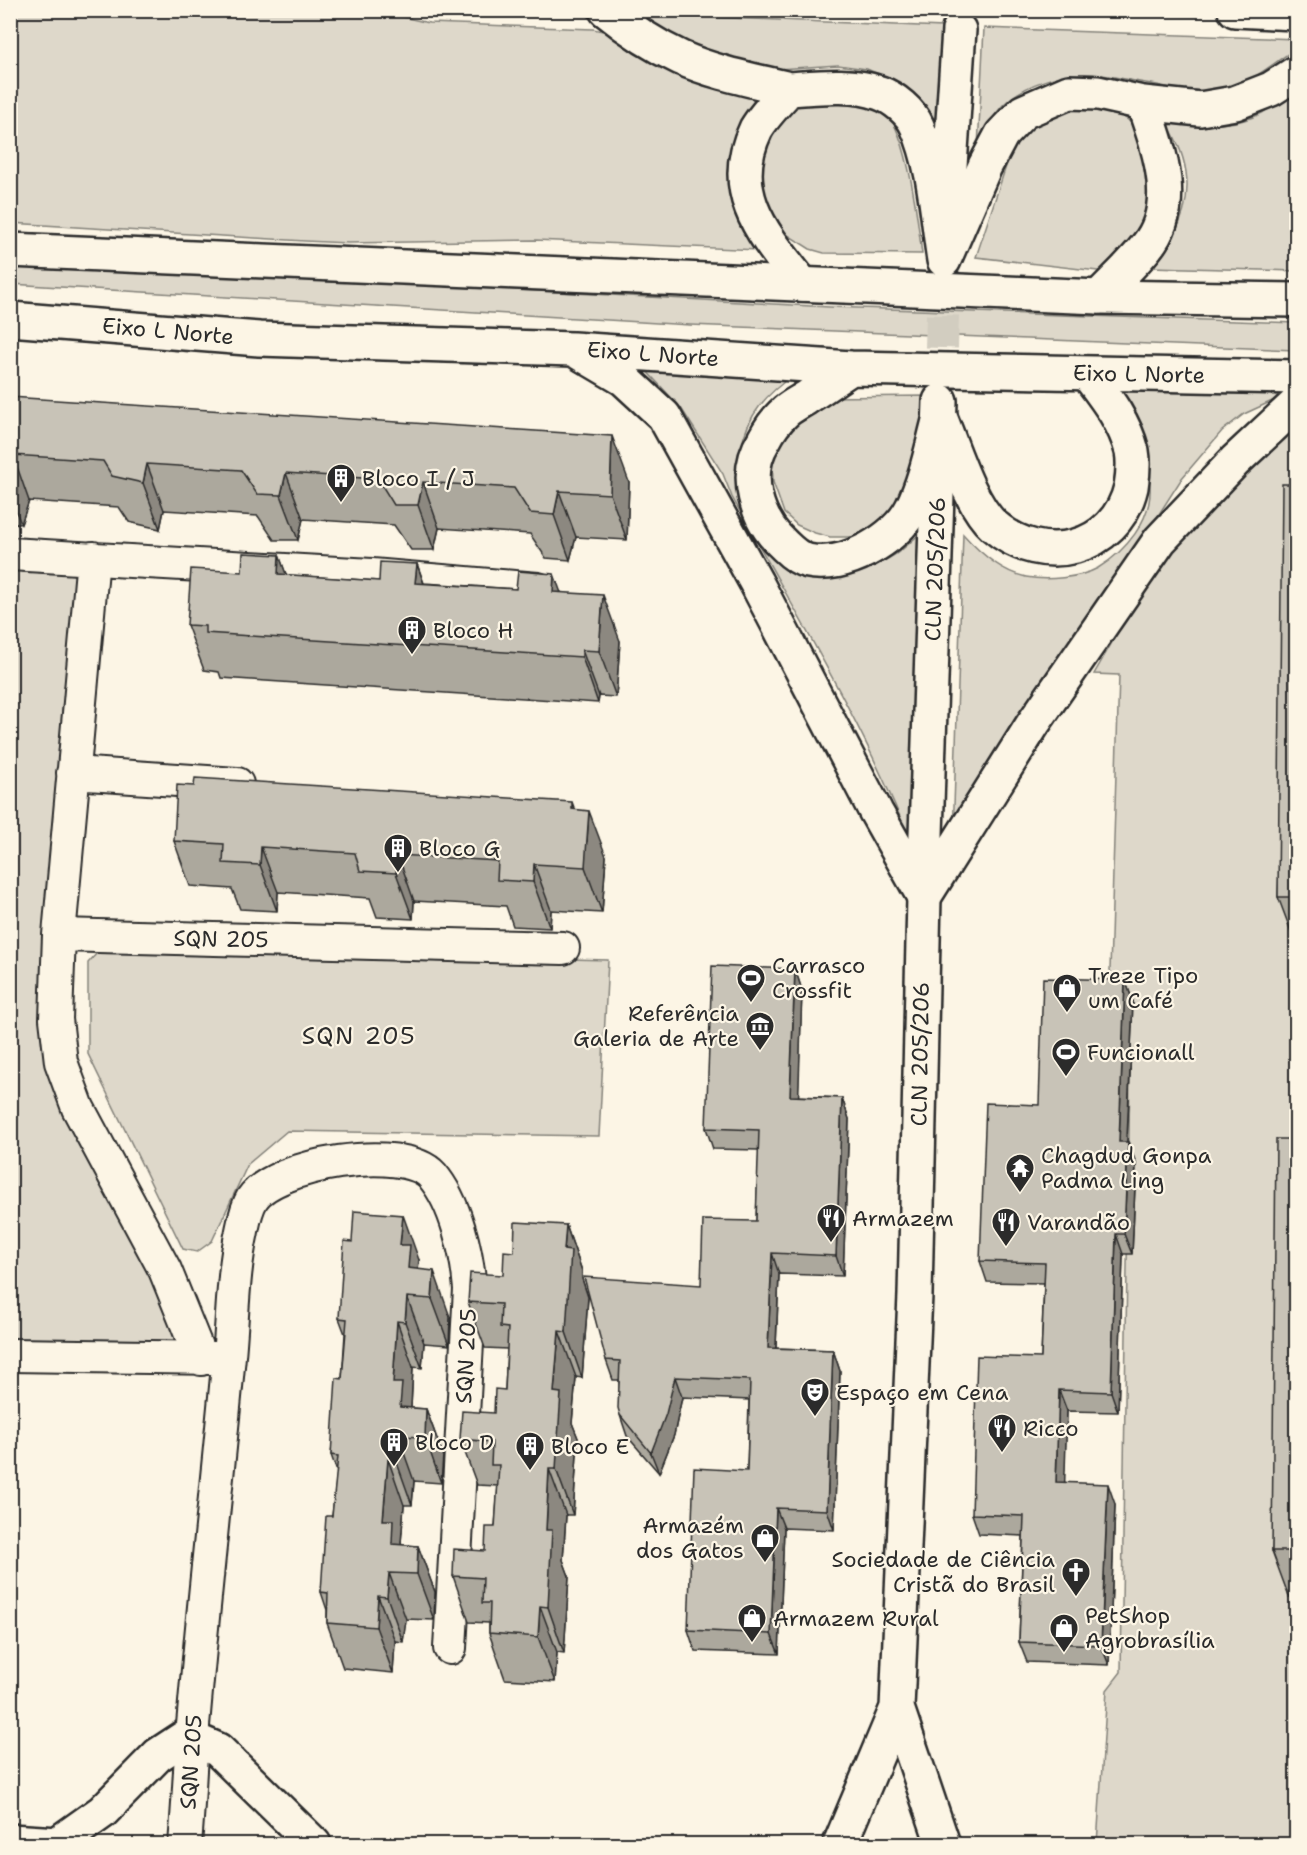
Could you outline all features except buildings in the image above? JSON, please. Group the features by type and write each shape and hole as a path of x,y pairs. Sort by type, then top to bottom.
{"main road":[{"path":"606,10 623,24 681,57 716,70 789,89 842,86 881,93 905,109 916,124 928,161 944,263"},
{"path":"1235,10 1296,13"},
{"path":"944,263 959,30"},
{"path":"944,263 990,155 1002,134 1023,112 1069,92 1098,93 1143,103 1200,109 1235,103 1270,89 1296,73"},
{"path":"789,89 757,128 746,158 745,186 762,232 802,284"},
{"path":"1099,297 1149,244 1162,218 1166,188 1158,146 1143,103"},
{"path":"10,250 1099,297 1296,300"},
{"name":"Eixo L Norte","path":"10,319 259,339 573,349 851,368 1296,377"},
{"path":"573,349 624,379 664,416 756,582 876,812 924,897 1033,724 1160,540 1235,461 1296,404"},
{"path":"851,368 786,411 763,440 755,462 753,482 755,500 768,526 781,543 796,556 809,561 847,558 886,539 911,510 923,479 940,409"},
{"path":"940,409 980,509 994,526 1023,545 1068,549 1094,540 1119,516 1128,497 1133,474 1132,451 1115,409 1087,373"},
{"name":"CLN 205/206","path":"840,1845 897,1708 915,1295 924,897 940,409"},
{"name":"CLN 205/206","path":"897,1708 943,1845"},
{"path":"10,1841 58,1844 102,1812 158,1755 193,1735 218,1750 314,1845"}],"street":[{"path":"10,554 372,575 538,589"},
{"name":"SQN 205","path":"93,558 59,935 56,1019 61,1062 78,1108 215,1358"},
{"path":"73,773 264,785"},
{"name":"SQN 205","path":"59,935 564,948"},
{"name":"SQN 205","path":"185,1845 215,1358 236,1257 251,1200 267,1185 290,1174 358,1160 394,1159 413,1164 430,1173 448,1198 463,1247 470,1289 450,1648"},
{"path":"10,1355 215,1358"}],"shaded area":[{"path":"372,10 429,23 593,29 608,32 639,43 704,86 764,97 738,150 731,177 734,205 758,250 535,240 348,243 11,223 10,11"},
{"path":"635,14 943,27 939,143 892,80 867,69 838,65 778,69 722,59 687,43"},
{"path":"984,28 1296,39 1296,49 1248,80 1216,92 1186,91 1093,74 1070,75 1045,80 1023,90 1004,104 992,119 978,148"},
{"path":"1296,89 1296,271 1151,267 1173,237 1185,208 1187,193 1185,165 1166,122 1215,124 1239,121 1262,113"},
{"path":"829,93 876,107 891,119 905,155 922,254 824,253 810,249 780,230 760,192 763,149 780,118 800,104"},
{"path":"1062,105 1115,111 1128,120 1144,137 1157,205 1113,265 1098,271 976,257 1014,142 1033,118"},
{"path":"10,262 830,307 1296,323 1296,350 690,325 11,284"},
{"path":"640,364 797,372 760,405 744,437 738,470 755,523 862,570 896,554 924,529 914,851 895,805 852,716 732,497 723,474 681,408"},
{"path":"1109,386 1296,390 1244,414 1222,431 1182,478 953,837 963,534 976,548 1008,571 1034,578 1063,578 1091,571 1108,561 1127,544 1142,523 1147,511 1150,487 1140,447"},
{"path":"928,396 903,504 873,529 854,537 830,537 797,525 784,513 773,482 772,459 779,433 829,397"},
{"path":"1296,418 1296,1844 1097,1844 1107,1690 1121,1672 1131,997 1110,971 1119,675 1094,674 1158,562"},
{"path":"10,559 106,565 47,1048 176,1323 174,1341 159,1348 11,1342"},
{"path":"110,947 608,960 599,1136 287,1131 248,1164 212,1241 197,1252 183,1249 88,1054 88,963 98,952"}],"tunnel":[{"path":"940,397 944,266"}],"place":[{"name":"Bloco I / J","path":"341,504"},
{"name":"Bloco H","path":"412,656"},
{"name":"Bloco G","path":"398,874"},
{"name":"Carrasco Crossfit","path":"751,1004"},
{"name":"Treze Tipo um Café","path":"1067,1014"},
{"name":"Referência Galeria de Arte","path":"760,1052"},
{"name":"Funcionall","path":"1066,1078"},
{"name":"Chagdud Gonpa Padma Ling","path":"1020,1194"},
{"name":"Armazem","path":"831,1244"},
{"name":"Varandão","path":"1006,1248"},
{"name":"Espaço em Cena","path":"815,1418"},
{"name":"Ricco","path":"1002,1454"},
{"name":"Bloco D","path":"394,1468"},
{"name":"Bloco E","path":"530,1472"},
{"name":"Armazém dos Gatos","path":"765,1564"},
{"name":"Sociedade de Ciência Cristã do Brasil","path":"1076,1598"},
{"name":"Armazem Rural","path":"752,1644"},
{"name":"PetShop Agrobrasília","path":"1064,1654"}],"district":[{"name":"SQN 205","path":"359,1036"}]}
